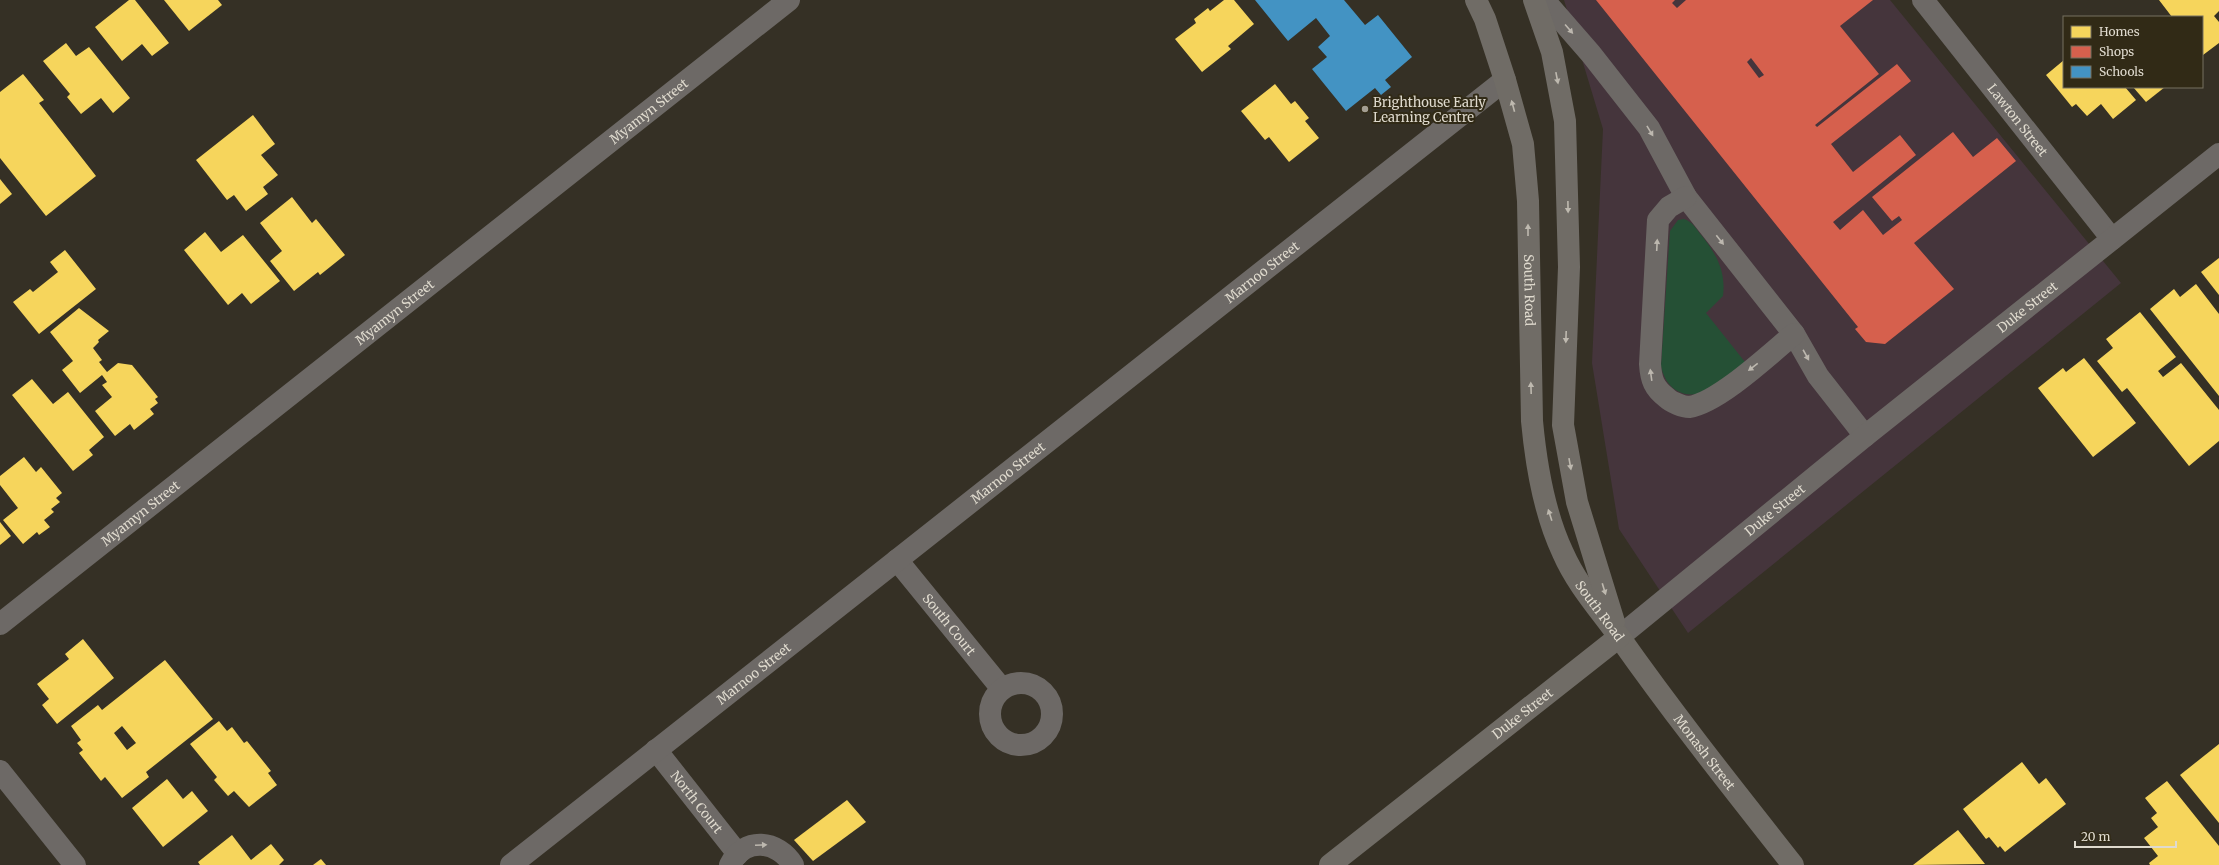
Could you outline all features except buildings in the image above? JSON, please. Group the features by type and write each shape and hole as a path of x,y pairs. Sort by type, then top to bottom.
{"street":[{"name":"Myamyn Street","path":"0,624 789,0"},
{"name":"South Road","path":"1476,0 1485,19 1505,80 1523,144 1528,200 1532,420 1535,452 1542,488 1562,552 1585,592 1619,637"},
{"name":"South Road","path":"1534,0 1552,52 1565,121 1569,267 1563,425 1577,502 1619,637"},
{"path":"1544,0 1591,54 1649,128 1686,197 1794,334 1818,376 1865,436"},
{"name":"Lawton Street","path":"1923,0 2112,239"},
{"name":"Marnoo Street","path":"511,865 1505,80"},
{"name":"Duke Street","path":"1330,865 1619,637 1865,436 2219,154"},
{"path":"1686,197 1669,207 1658,220 1650,364 1651,380 1657,390 1669,400 1687,407 1703,403 1718,395 1794,334"},
{"name":"South Court","path":"897,560 1002,689"},
{"name":"Monash Street","path":"1619,637 1654,687 1793,865"},
{"name":"North Court","path":"656,750 734,859 747,848 768,845 779,849 788,856 793,865"},
{"path":"0,771 75,865"}],"shaded area":[{"path":"1564,0 1890,0 2121,283 1688,633 1619,529 1592,363 1603,129"}],"green space":[{"path":"1684,219 1696,228 1707,243 1716,257 1722,271 1724,287 1723,296 1706,313 1745,362 1716,386 1698,394 1682,393 1675,389 1669,384 1664,376 1661,366 1670,231 1678,220"}],"place":[{"name":"Brighthouse Early Learning Centre","path":"1365,109"}]}
